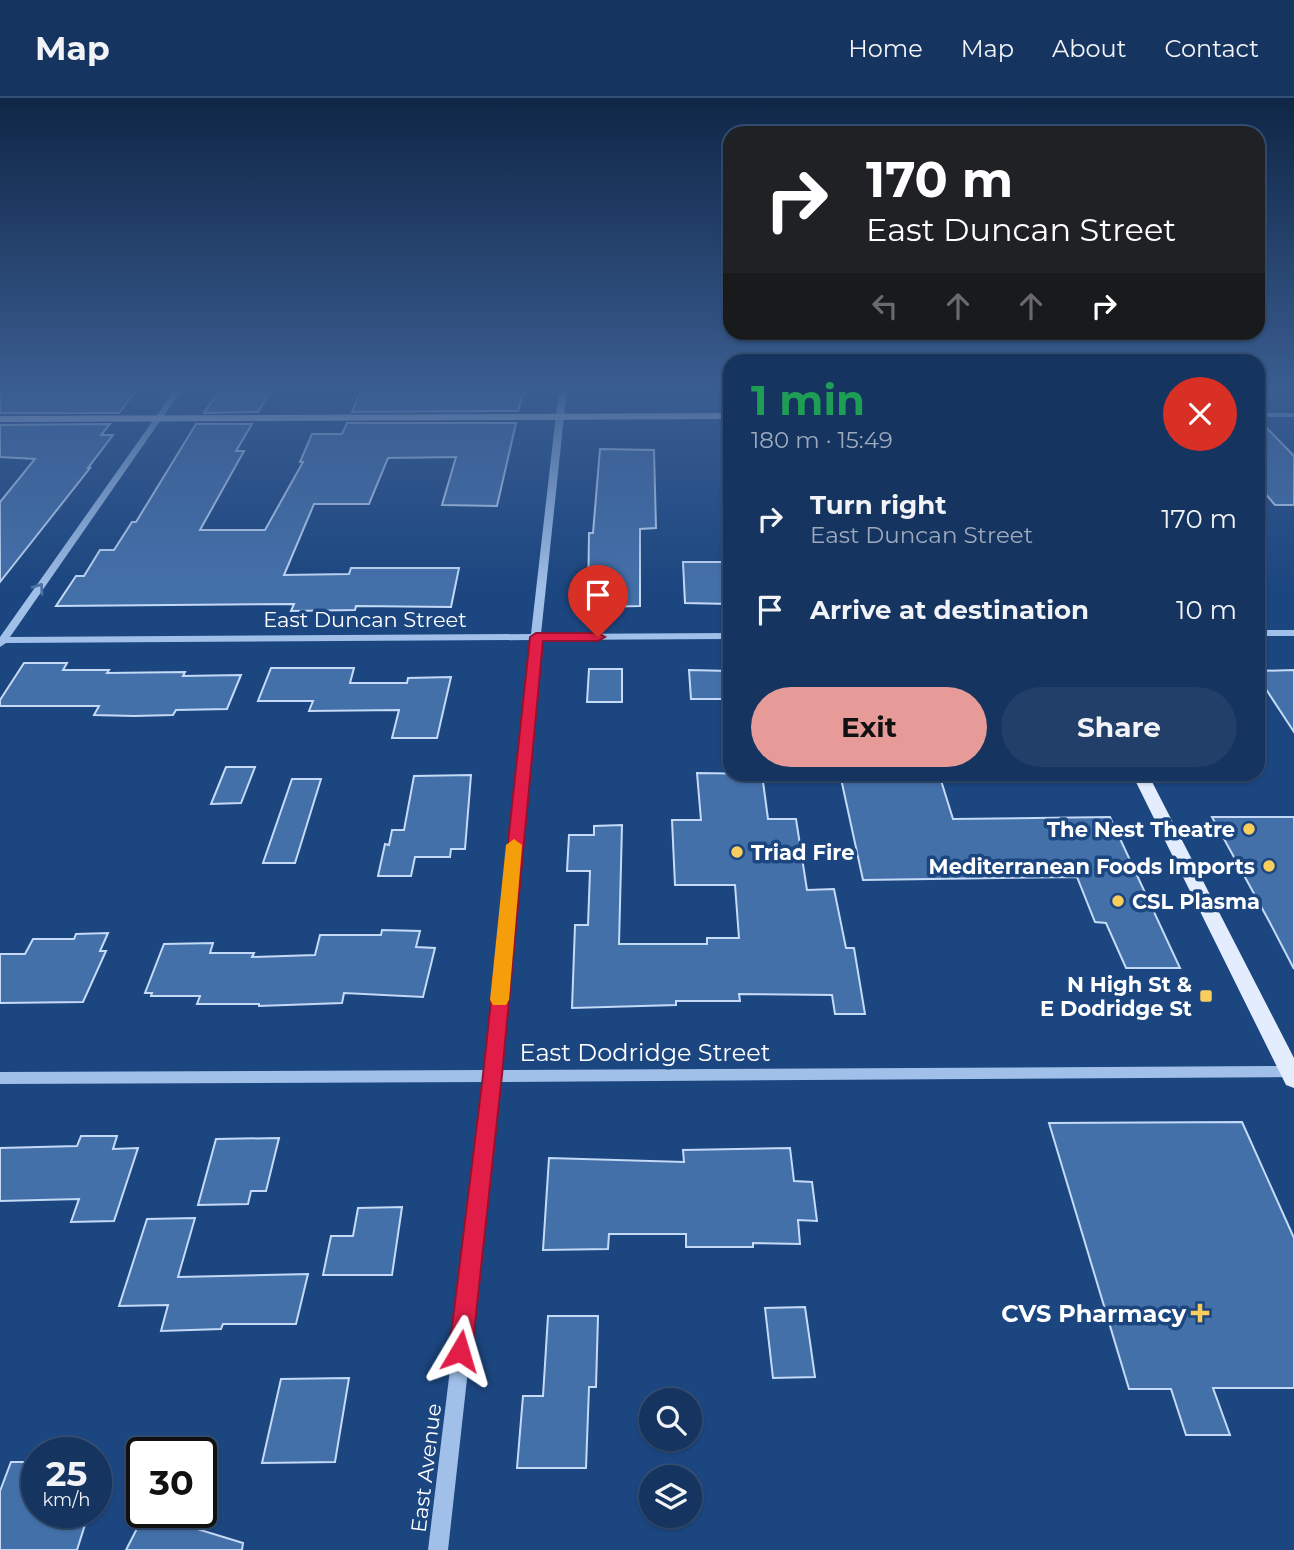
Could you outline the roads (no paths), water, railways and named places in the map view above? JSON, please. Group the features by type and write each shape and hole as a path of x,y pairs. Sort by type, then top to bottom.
{"main road":[{"path":"1144,781 1293,1074"}],"street":[{"path":"1,641 132,456"},
{"name":"East Avenue","path":"438,1550 493,1075 555,456"},
{"path":"1265,633 1294,633"},
{"name":"East Duncan Street","path":"1,641 723,636"},
{"name":"East Dodridge Street","path":"0,1078 1293,1074"}],"place":[{"name":"The Nest Theatre","path":"1249,829"},
{"name":"Triad Fire","path":"737,852"},
{"name":"Mediterranean Foods Imports","path":"1269,866"},
{"name":"CSL Plasma","path":"1118,901"},
{"name":"N High St & E Dodridge St","path":"1206,996"},
{"name":"CVS Pharmacy","path":"1200,1313"}]}
